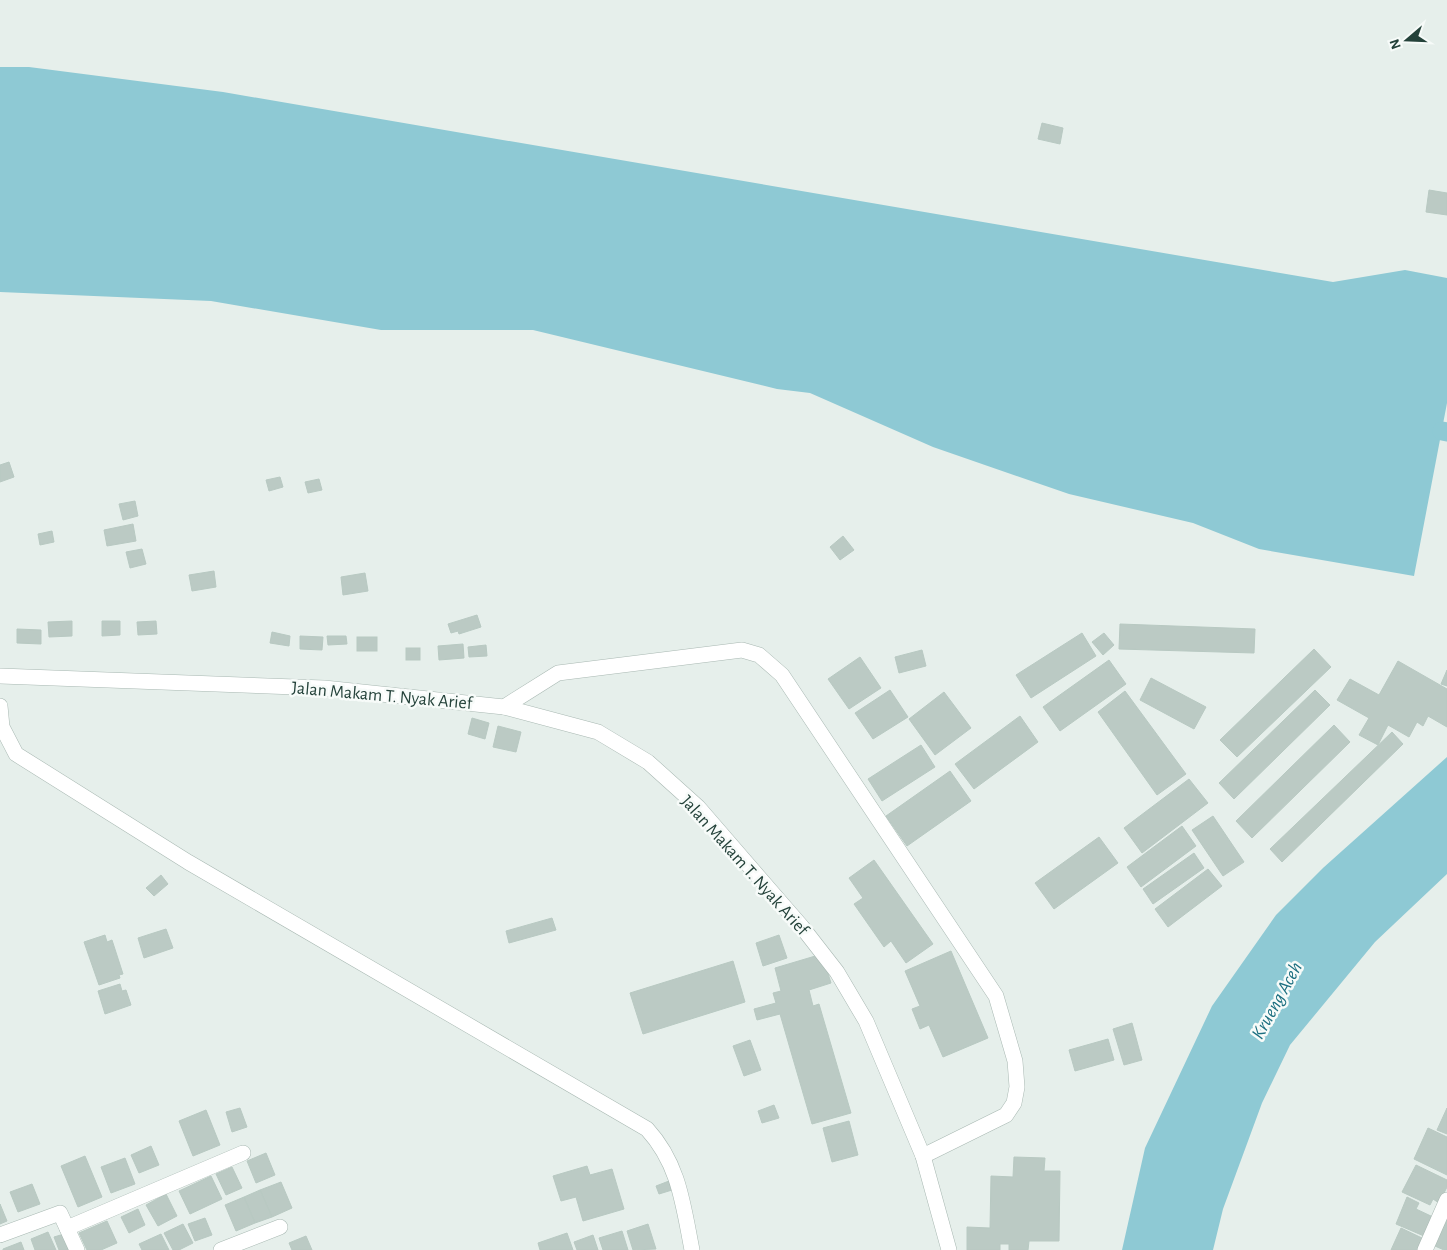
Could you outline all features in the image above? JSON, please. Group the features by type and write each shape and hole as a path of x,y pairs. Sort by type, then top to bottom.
{"street":[{"path":"504,707 558,673 742,650 759,655 782,675 996,996 1014,1061 1017,1088 1014,1103 1006,1115 923,1156"},
{"name":"Jalan Makam T. Nyak Arief","path":"0,676 324,688 504,707 598,732 648,762 698,807 802,927 837,972 866,1021 923,1156 949,1250"},
{"path":"0,706 2,727 16,754 188,862 647,1128 669,1158 680,1190 692,1250"},
{"path":"66,1228 243,1153"},
{"path":"1425,1250 1447,1200"},
{"path":"0,1235 60,1213 77,1250"},
{"path":"221,1250 280,1227"}],"water":[{"path":"0,67 29,67 223,92 1333,282 1405,270 1447,278 1447,403 1414,576 1259,549 1193,523 1069,494 933,447 810,393 777,389 533,330 381,330 211,301 0,292"},
{"name":"Krueng Aceh","path":"1447,757 1447,874 1375,942 1290,1045 1262,1103 1223,1209 1213,1250 1122,1250 1145,1148 1212,1006 1276,915 1323,868"}],"building":[{"path":"1042,123 1063,128 1060,144 1038,139"},
{"path":"1429,190 1447,193 1447,215 1426,212"},
{"path":"9,462 14,477 0,482 0,465"},
{"path":"280,477 283,487 269,491 266,480"},
{"path":"319,479 322,490 308,493 305,482"},
{"path":"135,501 138,516 123,520 119,504"},
{"path":"133,524 136,541 107,546 104,530"},
{"path":"52,531 54,542 40,545 38,534"},
{"path":"843,536 854,550 840,560 830,547"},
{"path":"142,549 146,564 130,568 126,552"},
{"path":"214,571 216,587 192,591 189,575"},
{"path":"365,573 368,591 343,595 341,577"},
{"path":"477,615 481,627 459,634 458,631 451,633 448,624"},
{"path":"72,621 72,636 49,637 48,622"},
{"path":"102,621 120,621 120,635 102,636"},
{"path":"156,621 157,634 138,635 137,622"},
{"path":"1120,624 1255,629 1254,653 1119,649"},
{"path":"17,629 41,630 41,644 17,643"},
{"path":"272,632 290,636 289,646 270,643"},
{"path":"1082,633 1096,656 1031,698 1016,675"},
{"path":"1104,633 1114,645 1103,655 1092,642"},
{"path":"300,636 323,637 322,650 300,649"},
{"path":"327,636 346,636 347,644 328,645"},
{"path":"357,637 377,637 377,651 357,651"},
{"path":"463,644 464,658 439,660 438,646"},
{"path":"486,645 487,656 469,657 468,647"},
{"path":"406,648 420,648 420,660 406,660"},
{"path":"1314,649 1331,667 1237,757 1220,740"},
{"path":"922,650 926,666 899,673 895,657"},
{"path":"860,657 881,688 849,709 828,679"},
{"path":"1109,660 1126,684 1060,731 1043,707"},
{"path":"1398,661 1447,689 1447,727 1428,716 1423,726 1417,722 1409,737 1388,725 1378,745 1359,735 1369,718 1337,700 1350,679 1379,695"},
{"path":"1447,670 1447,686 1441,684"},
{"path":"1151,678 1206,707 1194,729 1140,700"},
{"path":"890,690 908,717 873,739 855,713"},
{"path":"1315,690 1330,705 1234,799 1219,783"},
{"path":"1125,691 1186,774 1157,795 1098,712"},
{"path":"944,692 971,728 935,755 909,719"},
{"path":"1020,716 1038,742 974,789 955,764"},
{"path":"472,718 489,723 485,739 468,734"},
{"path":"1334,725 1350,742 1252,838 1236,821"},
{"path":"498,726 521,732 516,752 493,747"},
{"path":"1392,732 1403,744 1282,862 1270,849"},
{"path":"921,745 935,767 882,801 868,779"},
{"path":"950,771 971,801 907,846 886,816"},
{"path":"1189,779 1208,803 1142,853 1124,828"},
{"path":"1213,816 1244,862 1223,876 1192,830"},
{"path":"1182,826 1196,846 1141,887 1127,867"},
{"path":"1099,837 1118,863 1054,909 1035,883"},
{"path":"1194,853 1204,868 1153,904 1143,889"},
{"path":"874,860 933,944 906,963 891,941 884,947 854,904 863,898 849,878"},
{"path":"1208,869 1222,886 1168,927 1155,909"},
{"path":"161,875 168,884 154,896 146,888"},
{"path":"552,918 556,930 509,943 506,931"},
{"path":"166,929 173,948 144,958 138,938"},
{"path":"105,935 107,942 112,940 123,974 119,975 120,978 99,985 84,942"},
{"path":"779,935 787,958 763,966 756,943"},
{"path":"951,951 988,1038 943,1057 929,1025 920,1029 912,1009 920,1006 905,971"},
{"path":"822,954 831,983 809,990 813,1006 819,1004 851,1113 812,1124 780,1014 757,1020 754,1009 776,1003 773,993 781,991 775,968"},
{"path":"733,961 745,1002 643,1034 630,993"},
{"path":"120,984 122,991 126,990 131,1005 105,1014 98,991"},
{"path":"1132,1023 1142,1060 1124,1065 1113,1029"},
{"path":"1108,1039 1114,1060 1075,1071 1069,1050"},
{"path":"750,1040 761,1070 744,1076 733,1046"},
{"path":"774,1105 779,1118 762,1123 758,1111"},
{"path":"240,1108 247,1127 232,1132 226,1112"},
{"path":"1447,1108 1447,1134 1437,1130"},
{"path":"206,1110 220,1145 193,1156 179,1121"},
{"path":"849,1121 858,1155 832,1162 823,1128"},
{"path":"1428,1128 1447,1137 1447,1175 1414,1159"},
{"path":"151,1146 159,1165 139,1173 131,1155"},
{"path":"266,1153 275,1175 256,1183 247,1161"},
{"path":"85,1156 102,1197 78,1207 61,1166"},
{"path":"1014,1157 1045,1158 1044,1171 1060,1171 1059,1241 1029,1241 1028,1250 1009,1250 1009,1244 1000,1244 1000,1250 967,1250 967,1227 990,1228 991,1176 1013,1177"},
{"path":"125,1158 135,1184 111,1193 101,1167"},
{"path":"1416,1165 1447,1180 1447,1187 1439,1203 1433,1199 1430,1205 1402,1192"},
{"path":"587,1166 590,1175 612,1169 624,1209 583,1221 576,1197 561,1201 553,1176"},
{"path":"232,1167 242,1188 226,1195 216,1174"},
{"path":"211,1176 222,1199 190,1214 179,1191"},
{"path":"669,1181 672,1190 659,1194 656,1186"},
{"path":"281,1182 292,1208 272,1217 260,1190"},
{"path":"32,1184 40,1204 18,1212 10,1192"},
{"path":"260,1190 272,1217 255,1223 244,1197"},
{"path":"166,1194 177,1216 158,1226 146,1205"},
{"path":"244,1197 255,1223 236,1231 225,1205"},
{"path":"1407,1197 1419,1203 1416,1209 1433,1217 1424,1236 1396,1224"},
{"path":"0,1204 7,1221 0,1224"},
{"path":"138,1209 145,1225 129,1233 121,1217"},
{"path":"205,1218 212,1235 195,1241 188,1224"},
{"path":"1447,1220 1447,1250 1444,1250 1435,1246"},
{"path":"107,1221 117,1243 101,1250 87,1250 79,1233"},
{"path":"183,1224 193,1243 179,1250 173,1250 164,1233"},
{"path":"648,1224 656,1249 633,1250 627,1231"},
{"path":"1401,1228 1424,1239 1419,1250 1391,1250"},
{"path":"622,1231 628,1250 603,1250 599,1238"},
{"path":"48,1232 56,1250 35,1250 31,1239"},
{"path":"567,1233 573,1250 540,1250 538,1243"},
{"path":"64,1234 71,1250 59,1250 54,1237"},
{"path":"161,1234 169,1250 142,1250 139,1244"},
{"path":"593,1235 598,1250 577,1250 574,1242"},
{"path":"306,1236 312,1250 292,1250 289,1243"},
{"path":"21,1242 24,1250 3,1250 3,1249"}],"waterway":[{"path":"1442,431 1447,432"}]}
